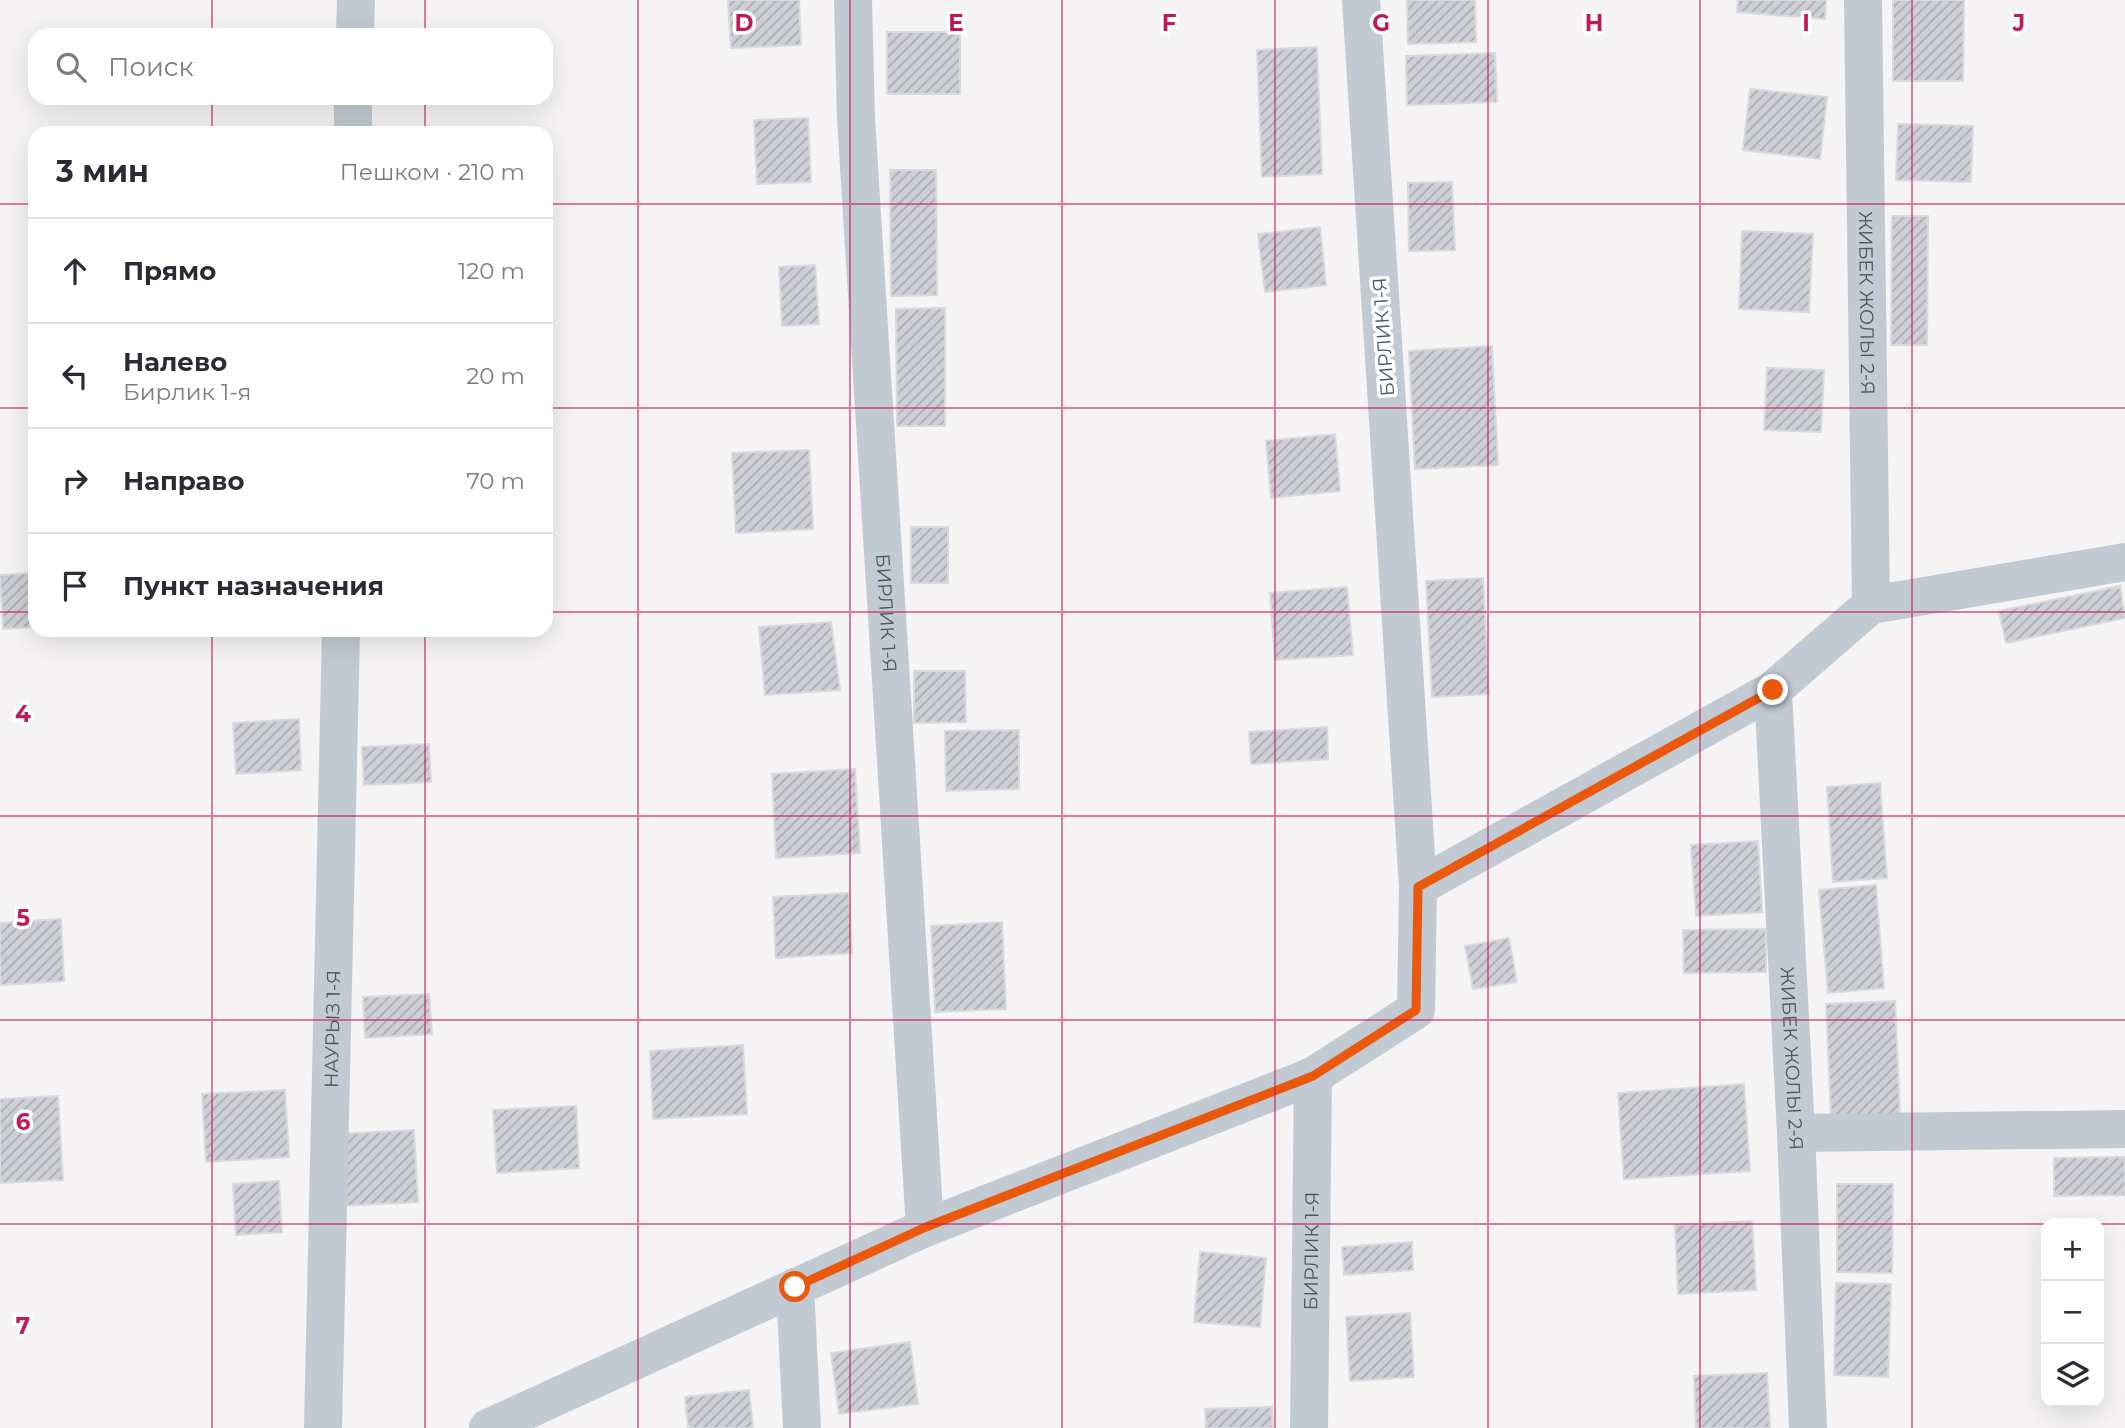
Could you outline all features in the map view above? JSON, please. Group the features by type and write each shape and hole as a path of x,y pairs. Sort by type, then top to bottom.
{"street":[{"path":"355,28 356,0"},
{"name":"БИРЛИК 1-Я","path":"853,0 856,118 926,1227"},
{"name":"БИРЛИК 1-Я","path":"1309,1428 1313,1076 1416,1010 1418,887 1361,0"},
{"name":"ЖИБЕК ЖОЛЫ 2-Я","path":"1863,0 1871,605"},
{"path":"353,105 353,126"},
{"path":"1418,887 1773,690 1871,605 2125,562"},
{"name":"НАУРЫЗ 1-Я","path":"323,1428 341,637"},
{"name":"ЖИБЕК ЖОЛЫ 2-Я","path":"1773,690 1808,1428"},
{"path":"488,1428 926,1227 1313,1076"},
{"path":"1796,1133 2125,1129"},
{"path":"795,1287 802,1428"}],"building":[{"path":"728,0 799,0 801,45 731,48"},
{"path":"1407,0 1475,0 1476,42 1408,44"},
{"path":"1738,0 1826,0 1825,19 1737,12"},
{"path":"1893,0 1964,0 1963,81 1893,81"},
{"path":"887,32 960,32 960,94 887,94"},
{"path":"1317,47 1322,174 1262,177 1257,50"},
{"path":"1495,53 1497,102 1407,105 1406,56"},
{"path":"1750,89 1827,97 1820,159 1743,150"},
{"path":"808,118 811,182 757,184 754,120"},
{"path":"1898,124 1973,126 1971,182 1896,180"},
{"path":"890,170 936,170 937,295 891,296"},
{"path":"1452,182 1455,250 1409,251 1408,183"},
{"path":"1892,216 1928,216 1927,345 1891,345"},
{"path":"1320,227 1326,285 1265,292 1258,234"},
{"path":"1742,231 1813,234 1809,312 1739,309"},
{"path":"815,265 819,324 782,326 779,267"},
{"path":"945,308 945,426 897,426 896,309"},
{"path":"1492,346 1498,465 1415,469 1409,351"},
{"path":"1767,368 1824,370 1821,432 1764,430"},
{"path":"1335,434 1340,491 1271,498 1266,441"},
{"path":"809,450 813,529 736,533 732,453"},
{"path":"911,527 948,527 948,583 911,583"},
{"path":"28,573 28,627 3,629 0,575"},
{"path":"1483,578 1489,694 1432,697 1426,581"},
{"path":"2120,586 2125,618 2006,643 1999,611"},
{"path":"1347,587 1353,655 1275,660 1270,593"},
{"path":"831,622 840,690 765,695 759,627"},
{"path":"914,671 965,671 966,722 914,723"},
{"path":"299,719 301,770 236,774 233,723"},
{"path":"1327,727 1328,759 1251,764 1249,732"},
{"path":"1019,730 1019,789 946,791 945,731"},
{"path":"429,744 431,782 364,785 362,747"},
{"path":"855,769 860,853 776,858 772,774"},
{"path":"1880,783 1887,878 1833,882 1827,787"},
{"path":"1758,841 1762,912 1696,916 1691,845"},
{"path":"1876,885 1884,988 1828,993 1819,890"},
{"path":"849,893 852,953 776,958 773,897"},
{"path":"61,919 64,981 0,985 0,923"},
{"path":"1002,922 1006,1009 935,1012 931,926"},
{"path":"1766,929 1766,972 1684,973 1683,930"},
{"path":"1509,938 1517,982 1473,989 1465,946"},
{"path":"429,994 432,1034 365,1038 363,997"},
{"path":"1895,1001 1900,1114 1831,1117 1826,1004"},
{"path":"743,1045 747,1114 653,1119 650,1051"},
{"path":"1744,1084 1750,1171 1624,1179 1618,1093"},
{"path":"285,1090 289,1157 206,1162 202,1094"},
{"path":"58,1096 63,1180 0,1183 0,1099"},
{"path":"576,1106 579,1168 497,1173 493,1110"},
{"path":"414,1130 418,1202 343,1206 339,1134"},
{"path":"2125,1157 2125,1195 2054,1196 2054,1158"},
{"path":"279,1181 282,1232 236,1235 233,1184"},
{"path":"1837,1184 1893,1184 1892,1273 1837,1272"},
{"path":"1752,1221 1756,1290 1678,1294 1675,1225"},
{"path":"1412,1242 1413,1270 1344,1275 1342,1247"},
{"path":"1200,1252 1266,1258 1260,1327 1194,1322"},
{"path":"1836,1283 1891,1284 1888,1377 1834,1375"},
{"path":"1410,1313 1414,1377 1350,1381 1346,1317"},
{"path":"910,1342 918,1404 839,1414 831,1353"},
{"path":"1767,1373 1770,1428 1696,1428 1694,1376"},
{"path":"749,1390 753,1428 688,1428 685,1397"},
{"path":"1272,1407 1273,1428 1206,1428 1205,1409"}],"route":[{"path":"795,1287 926,1227 1313,1076 1416,1010 1418,887 1773,690"}]}
